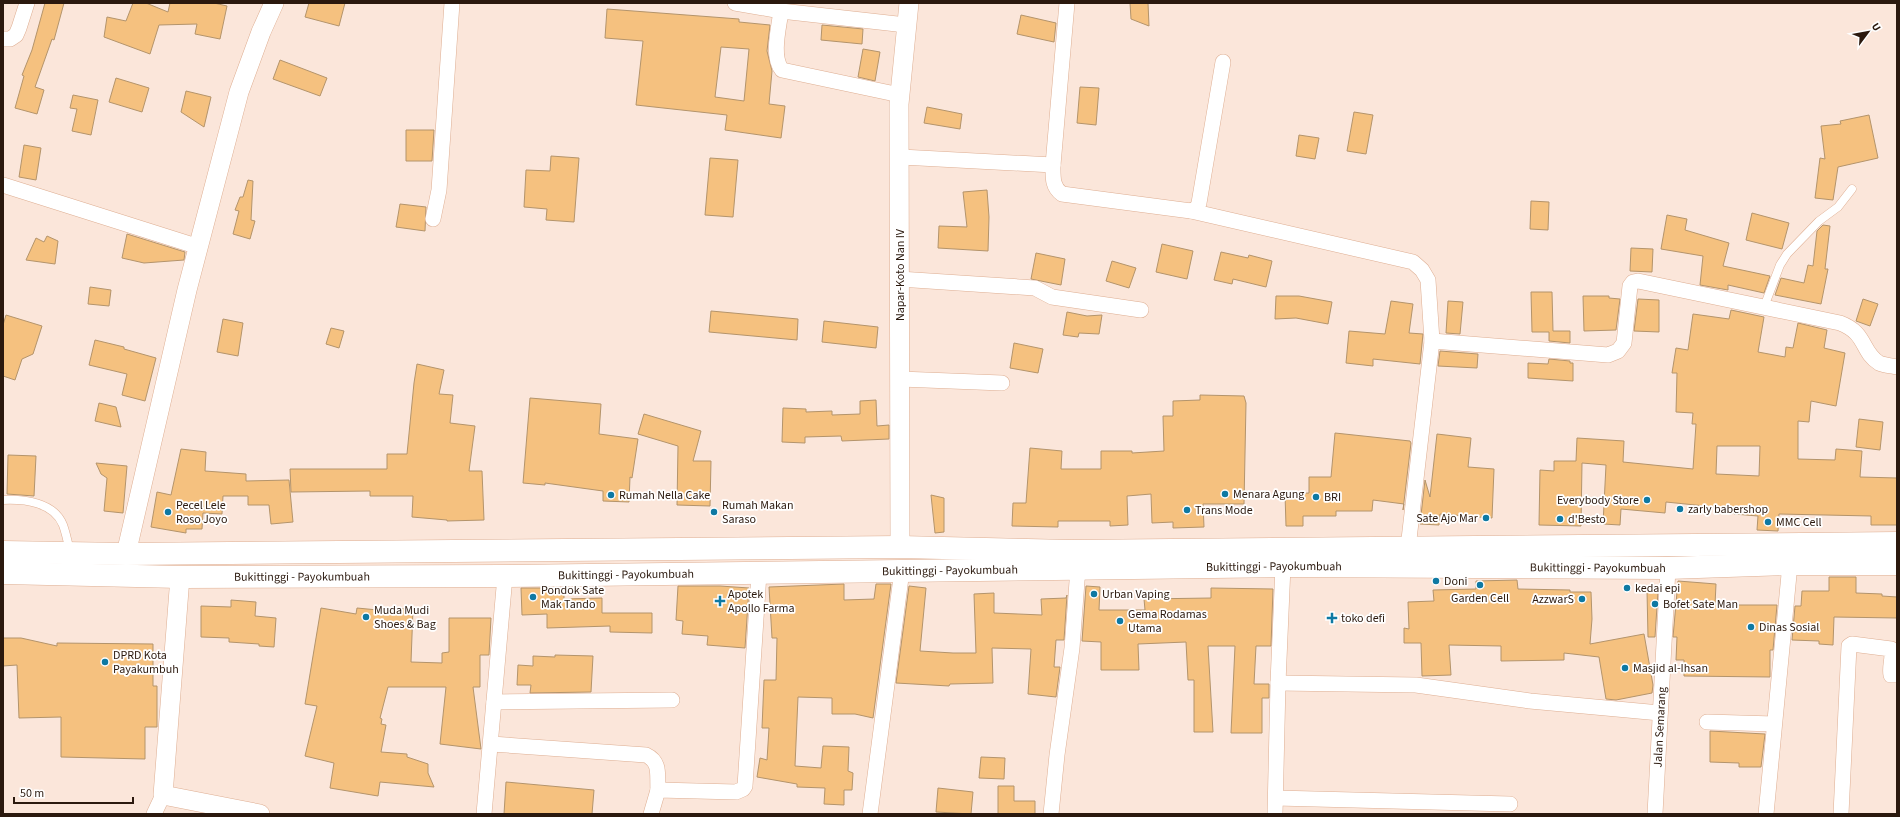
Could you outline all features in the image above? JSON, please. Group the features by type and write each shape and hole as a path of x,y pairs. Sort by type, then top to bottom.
{"highway":[{"name":"Bukittinggi - Payokumbuah","path":"3,552 126,554 900,547 1071,551 1897,543"},
{"path":"579,550 579,574"},
{"path":"654,550 655,575"},
{"name":"Bukittinggi - Payokumbuah","path":"3,573 180,577 505,576 1283,566 1668,568 1790,564 1897,564"}],"street":[{"path":"3,39 10,39 16,35 27,3"},
{"path":"433,219 439,190 452,3"},
{"path":"735,3 781,11 906,25"},
{"name":"Napar-Koto Nan IV","path":"900,547 900,95 909,3"},
{"path":"1067,3 1053,165 1053,179 1056,189 1062,194 1191,211 1412,262 1422,270 1428,280 1432,341 1408,548"},
{"path":"126,554 187,290 240,92 271,4"},
{"path":"781,11 776,57 778,65 782,70 900,95"},
{"path":"1191,211 1197,208 1199,203 1223,62"},
{"path":"901,157 1053,165"},
{"path":"3,185 199,247"},
{"path":"899,279 1035,288 1052,297 1141,310"},
{"path":"1432,341 1608,355 1618,351 1624,343 1630,286 1633,282 1638,281 1840,323 1857,332 1871,356 1879,363 1897,367"},
{"path":"900,379 1002,383"},
{"path":"1766,814 1790,564"},
{"path":"1275,814 1278,683 1283,566"},
{"path":"1051,814 1057,755 1072,648 1078,568"},
{"name":"Jalan Semarang","path":"1656,814 1668,568"},
{"path":"870,814 902,570"},
{"path":"658,790 736,792 743,789 745,786 759,573"},
{"path":"484,814 505,576"},
{"path":"154,814 163,795 180,577"},
{"path":"1841,814 1849,646 1852,644 1890,649 1892,652 1890,672 1891,675 1897,675"},
{"path":"1278,683 1416,685 1530,701 1660,714"},
{"path":"494,702 672,700"},
{"path":"1708,722 1774,724"},
{"path":"491,744 646,755 653,758 656,763 658,790 651,814"},
{"path":"163,795 260,814"},
{"path":"1276,798 1510,804"}],"lane":[{"path":"1764,307 1780,265 1787,254 1819,221 1838,207 1852,189"},
{"path":"3,500 31,501 56,514 62,524 70,553"}],"building":[{"path":"45,3 64,3 54,40 52,39 35,87 44,90 37,114 15,108 24,76 22,75 32,50"},
{"path":"133,3 146,3 168,12 170,3 214,3 227,6 220,39 195,34 197,24 159,25 150,54 104,37 107,17 126,21"},
{"path":"309,3 345,3 339,26 305,17"},
{"path":"1130,3 1148,3 1149,26 1131,19"},
{"path":"607,9 739,19 739,22 770,25 767,51 772,71 769,104 785,106 781,138 725,130 727,115 636,105 643,41 605,38","holes":["721,47 749,49 744,101 715,97"]},
{"path":"1021,15 1056,23 1054,42 1017,34"},
{"path":"822,25 863,29 862,44 821,40"},
{"path":"863,49 880,52 875,81 858,77"},
{"path":"280,60 327,78 320,96 273,79"},
{"path":"116,78 149,88 142,112 109,102"},
{"path":"1080,87 1099,88 1096,125 1077,123"},
{"path":"186,91 211,97 204,127 181,112"},
{"path":"73,95 98,100 91,135 72,131 77,109 70,108"},
{"path":"927,107 962,114 960,129 924,123"},
{"path":"1354,112 1373,115 1366,154 1347,151"},
{"path":"1869,115 1878,158 1838,167 1833,200 1815,198 1820,158 1825,159 1821,126 1841,124 1840,121"},
{"path":"406,130 434,130 432,161 406,161"},
{"path":"1299,135 1319,138 1315,159 1296,156"},
{"path":"24,145 41,148 36,180 19,177"},
{"path":"551,156 579,158 574,222 546,220 547,209 524,207 526,170 550,171"},
{"path":"710,158 738,160 733,217 705,215"},
{"path":"248,180 253,181 251,220 255,221 250,239 233,234 239,211 235,210 240,197 243,197"},
{"path":"987,190 989,217 988,251 938,248 939,226 967,227 963,192"},
{"path":"1531,201 1549,202 1548,230 1530,229"},
{"path":"400,204 426,207 425,231 396,227"},
{"path":"1752,213 1789,223 1782,249 1746,240"},
{"path":"1667,215 1687,219 1685,230 1729,243 1723,266 1770,276 1764,293 1728,285 1728,290 1700,285 1703,256 1661,249"},
{"path":"1823,225 1830,226 1825,269 1828,269 1821,304 1775,295 1781,278 1804,283 1808,265 1813,266 1817,231"},
{"path":"127,234 185,252 184,260 144,263 122,258"},
{"path":"47,236 58,241 55,264 26,260 36,238 44,242"},
{"path":"1162,244 1193,251 1187,279 1156,272"},
{"path":"1631,248 1653,249 1652,272 1630,271"},
{"path":"1221,252 1248,258 1249,255 1272,261 1266,287 1233,279 1232,284 1214,280"},
{"path":"1036,253 1065,259 1061,285 1031,279"},
{"path":"1112,261 1136,268 1129,288 1106,281"},
{"path":"90,287 111,290 109,306 88,304"},
{"path":"1531,292 1552,292 1553,331 1570,331 1570,343 1549,341 1549,332 1532,332"},
{"path":"1276,296 1299,296 1332,302 1328,324 1296,318 1275,319"},
{"path":"1583,296 1609,296 1609,298 1620,299 1616,330 1584,331"},
{"path":"1638,299 1659,300 1659,332 1634,331"},
{"path":"1863,299 1878,304 1870,326 1856,321"},
{"path":"1391,301 1413,304 1409,333 1423,334 1420,364 1373,359 1373,366 1346,363 1349,331 1385,334"},
{"path":"1448,301 1463,302 1460,334 1446,333"},
{"path":"1731,310 1764,317 1758,352 1785,357 1786,347 1793,348 1798,323 1827,330 1824,348 1845,353 1836,406 1811,401 1809,422 1798,421 1798,459 1835,460 1836,449 1862,451 1860,477 1897,478 1897,525 1871,525 1871,516 1779,514 1778,531 1757,530 1758,516 1734,514 1734,509 1666,502 1665,513 1621,509 1620,525 1603,524 1606,465 1582,463 1581,526 1539,525 1540,470 1554,471 1554,461 1576,461 1577,438 1624,441 1623,462 1693,469 1696,424 1692,424 1693,413 1676,412 1677,373 1672,373 1676,348 1688,350 1693,314 1729,319","holes":["1717,446 1760,446 1759,476 1716,474"]},
{"path":"711,311 798,319 797,340 709,332"},
{"path":"1067,312 1087,316 1102,315 1099,334 1079,333 1078,337 1063,335"},
{"path":"6,315 42,326 33,354 22,359 15,380 3,376 3,325"},
{"path":"223,319 243,323 238,356 217,352"},
{"path":"824,321 878,327 876,348 822,342"},
{"path":"331,328 344,331 339,348 326,344"},
{"path":"95,340 124,347 124,349 156,358 145,401 122,395 127,374 89,365"},
{"path":"1014,343 1043,349 1038,373 1010,368"},
{"path":"1440,351 1478,354 1477,368 1438,366"},
{"path":"1549,359 1570,361 1570,363 1573,363 1573,381 1528,378 1528,363 1548,364"},
{"path":"417,364 444,370 439,394 453,395 450,423 475,426 469,471 482,471 484,520 447,521 412,517 413,496 370,496 370,491 291,492 290,469 387,469 387,454 407,454"},
{"path":"1200,395 1244,396 1246,403 1244,504 1203,504 1204,527 1173,528 1173,522 1152,523 1151,494 1127,496 1128,525 1110,526 1110,521 1058,521 1058,527 1012,526 1013,503 1026,503 1030,448 1062,451 1061,469 1101,469 1101,451 1132,451 1132,453 1164,451 1163,416 1173,416 1173,401 1200,400"},
{"path":"530,398 601,404 599,434 638,439 632,478 630,477 629,502 603,501 603,491 545,483 545,485 523,483"},
{"path":"876,400 877,426 889,425 889,439 842,441 841,436 805,437 805,443 782,442 783,408 806,409 806,412 832,411 832,415 860,414 860,401"},
{"path":"99,403 116,407 121,427 95,421"},
{"path":"644,414 701,431 693,461 711,461 710,506 677,505 678,446 638,434"},
{"path":"1859,419 1883,422 1880,450 1856,447"},
{"path":"1335,433 1410,441 1404,504 1373,500 1372,511 1336,511 1336,516 1303,516 1303,526 1286,526 1285,494 1309,493 1309,477 1331,477"},
{"path":"1437,434 1471,438 1468,467 1494,469 1492,518 1440,514 1439,525 1420,524 1425,480 1430,497"},
{"path":"181,449 206,452 205,471 246,474 246,481 289,480 293,522 271,524 269,505 248,505 248,496 223,496 222,514 203,513 202,529 186,529 186,533 151,527 157,492 171,495"},
{"path":"8,455 36,456 34,496 7,494"},
{"path":"96,463 127,466 123,513 104,511 107,478 101,474"},
{"path":"931,495 944,498 944,532 935,533"},
{"path":"1829,577 1856,577 1856,593 1882,594 1882,596 1897,597 1897,618 1834,617 1833,645 1819,644 1819,641 1792,640 1795,606 1801,606 1802,591 1829,591"},
{"path":"1517,580 1518,589 1591,592 1592,619 1590,644 1644,634 1653,685 1652,693 1616,700 1606,699 1599,657 1564,653 1564,660 1501,661 1501,646 1449,645 1451,675 1422,676 1421,643 1404,643 1404,628 1409,629 1408,602 1434,601 1433,590 1476,589 1476,581"},
{"path":"1678,581 1716,584 1715,605 1777,605 1773,650 1770,650 1770,677 1684,676 1684,660 1676,660 1677,637 1673,637"},
{"path":"844,584 844,600 874,599 876,584 891,584 873,718 855,714 832,714 832,698 798,697 795,766 821,768 823,746 849,747 848,771 853,773 852,790 844,790 844,805 824,804 825,788 797,787 797,784 757,777 760,758 767,760 769,728 762,728 764,680 776,680 777,638 772,638 769,587"},
{"path":"678,586 749,588 745,648 707,645 708,636 682,634 683,621 676,620"},
{"path":"909,586 926,588 920,651 953,653 976,653 974,594 994,593 994,613 1042,615 1041,599 1066,598 1067,595 1064,640 1056,640 1054,667 1060,667 1056,697 1028,694 1031,649 992,648 993,683 950,684 949,686 896,683"},
{"path":"1086,586 1100,587 1099,610 1145,610 1144,599 1211,598 1211,588 1273,589 1271,646 1256,646 1254,684 1269,684 1269,698 1262,698 1262,733 1231,733 1235,646 1208,646 1213,732 1194,732 1194,680 1188,680 1186,642 1138,644 1139,670 1101,670 1101,642 1082,641"},
{"path":"521,588 564,588 564,599 602,598 602,613 652,613 652,633 610,632 610,626 547,628 547,614 522,615"},
{"path":"1647,591 1658,591 1655,637 1648,637"},
{"path":"231,600 256,602 255,616 276,618 274,647 259,646 259,644 229,642 229,638 201,637 201,606 231,607"},
{"path":"321,608 356,614 357,608 388,611 388,608 413,609 411,662 442,663 442,653 449,652 449,618 491,618 489,655 480,655 480,687 473,687 481,749 440,744 446,687 388,687 380,718 382,719 381,724 386,725 381,752 407,754 407,757 428,764 428,773 434,787 380,782 378,796 330,788 334,763 305,756 317,706 305,704"},
{"path":"3,638 21,638 57,646 57,643 153,644 153,686 157,686 157,727 145,727 145,759 61,757 61,717 19,718 17,665 3,666"},
{"path":"555,655 593,656 591,692 530,693 531,685 517,685 518,665 533,666 533,656 555,657"},
{"path":"1710,731 1765,734 1761,767 1739,767 1739,763 1710,762"},
{"path":"981,757 1005,758 1004,779 979,778"},
{"path":"506,782 594,790 592,814 504,814"},
{"path":"998,786 1014,786 1014,801 1035,801 1035,814 998,814"},
{"path":"938,788 973,792 971,814 936,812"}],"place":[{"name":"Menara Agung","path":"1225,494"},
{"name":"Rumah Nella Cake","path":"611,495"},
{"name":"BRI","path":"1316,497"},
{"name":"Everybody Store","path":"1647,500"},
{"name":"zarly babershop","path":"1680,509"},
{"name":"Trans Mode","path":"1187,510"},
{"name":"Pecel Lele Roso Joyo","path":"168,512"},
{"name":"Rumah Makan Saraso","path":"714,512"},
{"name":"Sate Ajo Mar","path":"1486,518"},
{"name":"d'Besto","path":"1560,519"},
{"name":"MMC Cell","path":"1768,522"},
{"name":"Doni","path":"1436,581"},
{"name":"Garden Cell","path":"1480,585"},
{"name":"kedai epi","path":"1627,588"},
{"name":"Urban Vaping","path":"1094,594"},
{"name":"Pondok Sate Mak Tando","path":"533,597"},
{"name":"AzzwarS","path":"1582,599"},
{"name":"Apotek Apollo Farma","path":"720,601"},
{"name":"Bofet Sate Man","path":"1655,604"},
{"name":"Muda Mudi Shoes & Bag","path":"366,617"},
{"name":"toko defi","path":"1332,618"},
{"name":"Gema Rodamas Utama","path":"1120,621"},
{"name":"Dinas Sosial","path":"1751,627"},
{"name":"DPRD Kota Payakumbuh","path":"105,662"},
{"name":"Masjid al-Ihsan","path":"1625,668"}]}
